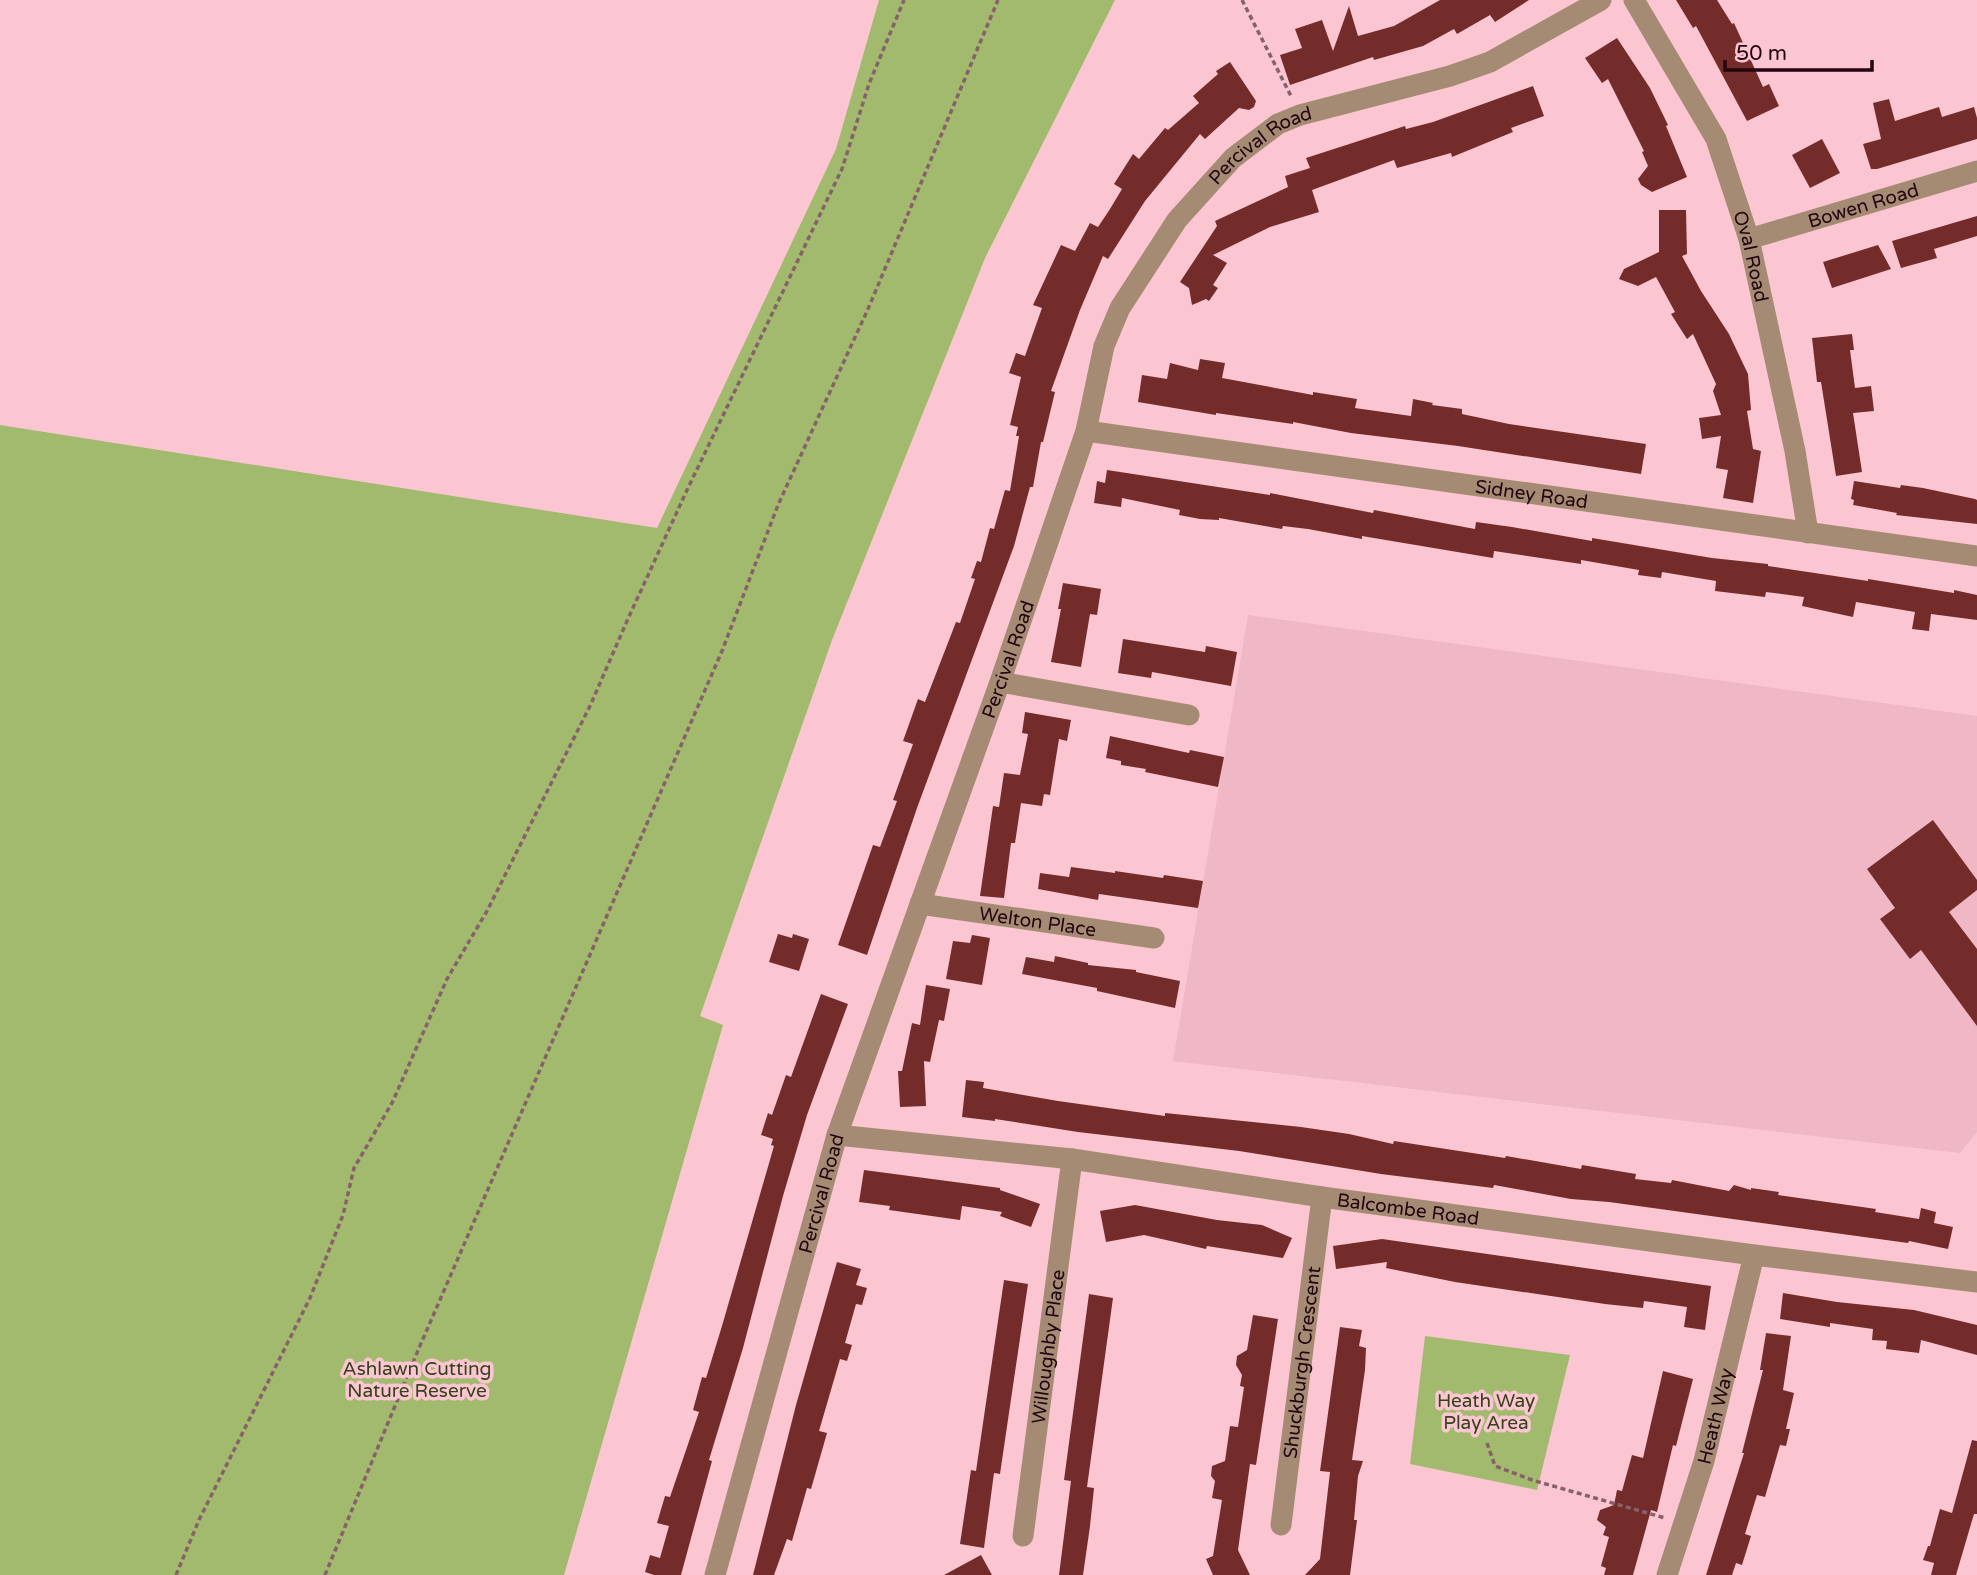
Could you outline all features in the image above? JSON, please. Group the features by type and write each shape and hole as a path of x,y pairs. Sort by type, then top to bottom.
{"street":[{"name":"Percival Road","path":"715,1575 837,1135 1000,682 1086,431 1104,345 1120,309 1177,220 1233,158 1278,124 1300,115 1450,76 1490,62 1601,0"},
{"name":"Oval Road","path":"1634,0 1716,139 1749,239 1795,451 1808,533"},
{"name":"Bowen Road","path":"1749,239 1977,171"},
{"name":"Sidney Road","path":"1086,431 1977,556"},
{"path":"1000,682 1189,715"},
{"name":"Welton Place","path":"920,904 1154,938"},
{"name":"Balcombe Road","path":"837,1135 1072,1159 1322,1197 1754,1255 1975,1275"},
{"name":"Willoughby Place","path":"1023,1536 1072,1159"},
{"name":"Shuckburgh Crescent","path":"1281,1525 1322,1197"},
{"name":"Heath Way","path":"1667,1575 1704,1461 1754,1255"}],"path":[{"path":"176,1575 199,1520 310,1298 343,1215 354,1168 392,1103 447,979 487,911 590,706 687,490 842,169 869,84 904,0"},
{"path":"325,1575 419,1348 722,651 778,505 868,309 998,0"},
{"path":"1242,0 1300,115"},
{"path":"1488,1443 1495,1466 1532,1480 1684,1524"}],"shaded area":[{"path":"1248,615 1977,716 1977,1132 1960,1153 1173,1061"}],"green space":[{"name":"Ashlawn Cutting Nature Reserve","path":"879,0 1115,0 985,258 832,640 700,1016 723,1025 564,1575 0,1575 0,425 657,528 836,149"},
{"name":"Heath Way Play Area","path":"1425,1336 1570,1355 1537,1490 1410,1464"}],"building":[{"path":"1440,0 1529,0 1495,22 1490,15 1457,34 1454,29 1423,46 1374,60 1373,57 1290,85 1280,55 1302,48 1295,29 1322,20 1333,51 1349,6 1358,36 1394,26"},
{"path":"1676,0 1717,0 1732,24 1734,23 1763,87 1769,84 1779,106 1747,121 1696,26 1693,28"},
{"path":"1617,38 1650,88 1668,125 1666,126 1687,177 1652,192 1641,185 1638,179 1648,166 1642,152 1644,151 1608,79 1602,83 1585,58"},
{"path":"1230,62 1256,101 1254,107 1249,110 1239,108 1205,139 1200,134 1145,201 1108,259 1103,256 1051,391 1055,392 1041,442 1033,487 1030,487 1014,546 917,808 867,955 838,945 873,845 880,847 897,801 893,800 913,744 903,741 918,699 925,702 956,622 960,623 975,579 971,578 977,561 981,562 990,528 994,529 1005,490 1010,491 1019,436 1016,436 1018,427 1010,425 1021,377 1009,373 1016,353 1025,356 1042,308 1033,305 1061,245 1075,251 1090,223 1098,227 1110,209 1122,189 1114,184 1133,154 1139,159 1165,128 1168,130 1199,103 1193,96 1218,74 1216,71"},
{"path":"1533,86 1544,116 1511,128 1513,132 1452,157 1451,153 1397,168 1394,160 1312,190 1319,212 1270,227 1213,255 1227,263 1213,285 1218,288 1209,301 1206,299 1192,305 1189,288 1180,282 1217,226 1215,221 1288,187 1285,176 1310,168 1306,158 1405,126 1406,129 1433,122"},
{"path":"1889,99 1895,121 1939,107 1942,117 1974,107 1977,139 1871,169 1863,144 1881,139 1873,103"},
{"path":"1822,139 1840,173 1810,188 1792,155"},
{"path":"1659,210 1686,210 1687,254 1682,256 1729,334 1748,374 1751,410 1747,411 1753,449 1761,451 1753,503 1723,498 1728,470 1716,468 1721,436 1702,439 1699,418 1721,415 1713,391 1716,384 1693,334 1687,339 1671,314 1675,312 1656,277 1638,286 1619,279 1624,269 1659,252"},
{"path":"1977,216 1977,236 1934,249 1937,258 1901,268 1892,241"},
{"path":"1878,245 1891,269 1832,288 1823,262"},
{"path":"1852,334 1854,350 1850,350 1855,388 1871,386 1874,411 1853,413 1862,472 1836,476 1821,382 1817,382 1812,338"},
{"path":"1200,359 1225,363 1222,378 1313,395 1313,392 1357,399 1355,408 1411,416 1413,399 1462,409 1462,414 1509,424 1646,444 1641,474 1458,446 1351,433 1293,422 1216,415 1138,402 1142,375 1167,379 1170,363 1198,370"},
{"path":"1107,470 1270,493 1475,529 1476,522 1868,581 1954,593 1954,590 1977,595 1977,620 1931,614 1929,631 1912,629 1915,612 1856,602 1853,617 1802,606 1804,597 1766,592 1765,597 1715,591 1716,581 1662,572 1661,578 1638,575 1639,570 1581,560 1581,564 1494,551 1493,558 1362,536 1362,539 1219,518 1200,519 1179,515 1180,510 1122,498 1121,507 1094,503 1097,481 1105,483"},
{"path":"1854,481 1900,488 1901,485 1923,488 1975,499 1977,524 1896,515 1897,513 1853,505 1854,500 1851,499"},
{"path":"1063,583 1101,589 1097,615 1090,614 1081,667 1051,662"},
{"path":"1123,639 1205,652 1206,646 1237,652 1231,686 1152,672 1151,678 1118,673"},
{"path":"1025,712 1071,720 1067,741 1059,739 1050,795 1044,794 1042,806 1021,803 1015,843 1011,843 1004,898 980,896 993,806 999,807 1004,773 1020,775 1028,734 1022,733"},
{"path":"1110,736 1189,753 1190,750 1224,757 1218,787 1145,772 1146,769 1121,765 1121,761 1106,758"},
{"path":"1933,820 1977,880 1977,890 1949,912 1977,949 1977,1026 1921,950 1910,959 1880,919 1895,908 1867,869"},
{"path":"1071,867 1203,881 1198,908 1099,894 1098,900 1038,889 1040,873 1069,877"},
{"path":"778,934 792,938 793,934 809,939 799,971 769,962"},
{"path":"972,935 990,938 982,985 946,979 953,941 970,943"},
{"path":"1055,956 1088,965 1136,970 1180,981 1175,1008 1097,991 1097,988 1022,974 1026,957 1054,962"},
{"path":"926,985 950,989 944,1021 939,1020 930,1062 924,1061 926,1106 900,1107 898,1071 902,1071 912,1023 920,1025"},
{"path":"821,994 848,1004 807,1115 783,1196 743,1348 709,1460 712,1461 681,1575 654,1575 645,1572 650,1555 660,1558 669,1526 657,1523 665,1496 670,1497 699,1412 693,1410 702,1377 706,1378 774,1146 771,1145 773,1139 761,1135 768,1113 772,1115 786,1075 791,1077"},
{"path":"966,1080 984,1082 983,1088 1058,1101 1165,1116 1165,1113 1301,1127 1393,1144 1394,1141 1581,1169 1582,1165 1636,1174 1635,1179 1671,1183 1672,1180 1729,1191 1734,1185 1919,1219 1921,1208 1936,1212 1934,1223 1953,1227 1948,1249 1909,1241 1908,1243 1571,1199 1494,1185 1493,1188 1381,1174 1239,1151 962,1117"},
{"path":"864,1170 1000,1188 1040,1204 1031,1227 1000,1216 1002,1212 962,1206 960,1220 889,1210 890,1206 859,1202"},
{"path":"1135,1205 1262,1225 1292,1238 1283,1258 1207,1246 1206,1249 1144,1235 1106,1242 1100,1211"},
{"path":"1382,1239 1711,1286 1705,1330 1684,1327 1687,1307 1644,1301 1643,1308 1605,1304 1455,1282 1386,1268 1387,1262 1336,1269 1333,1246"},
{"path":"837,1262 861,1269 856,1285 867,1288 862,1305 856,1304 845,1343 852,1345 847,1361 840,1359 819,1431 827,1433 792,1541 787,1539 774,1575 753,1575 796,1405"},
{"path":"1004,1280 1028,1284 1000,1474 994,1473 984,1548 960,1544 971,1470 976,1471"},
{"path":"1783,1293 1914,1310 1977,1325 1977,1355 1921,1340 1919,1353 1886,1349 1887,1341 1872,1340 1873,1329 1830,1323 1830,1327 1780,1319"},
{"path":"1089,1294 1113,1298 1087,1487 1094,1488 1090,1526 1083,1575 1059,1575 1071,1481 1064,1480"},
{"path":"1253,1315 1278,1319 1256,1465 1250,1464 1238,1550 1250,1575 1213,1575 1206,1559 1213,1556 1222,1500 1212,1498 1215,1481 1211,1476 1212,1466 1225,1461 1230,1426 1238,1427 1244,1387 1240,1386 1242,1375 1236,1365 1237,1356 1247,1350"},
{"path":"1340,1327 1362,1330 1359,1346 1366,1348 1352,1460 1363,1461 1358,1476 1354,1520 1357,1520 1350,1575 1305,1575 1320,1559 1330,1472 1320,1471"},
{"path":"1766,1333 1791,1336 1783,1390 1794,1393 1786,1429 1790,1429 1786,1446 1780,1445 1765,1497 1757,1495 1745,1534 1751,1536 1742,1565 1736,1563 1732,1575 1706,1575 1744,1453 1763,1370 1760,1370"},
{"path":"1663,1371 1693,1379 1657,1512 1651,1510 1633,1575 1604,1575 1606,1568 1601,1566 1609,1537 1603,1535 1606,1527 1597,1520 1600,1510 1614,1505 1617,1490 1622,1491 1632,1455 1643,1458"},
{"path":"1972,1440 1977,1441 1977,1514 1974,1514 1956,1575 1931,1575 1934,1563 1923,1560 1930,1546 1940,1509 1952,1513"},
{"path":"981,1555 992,1575 944,1575"}]}
